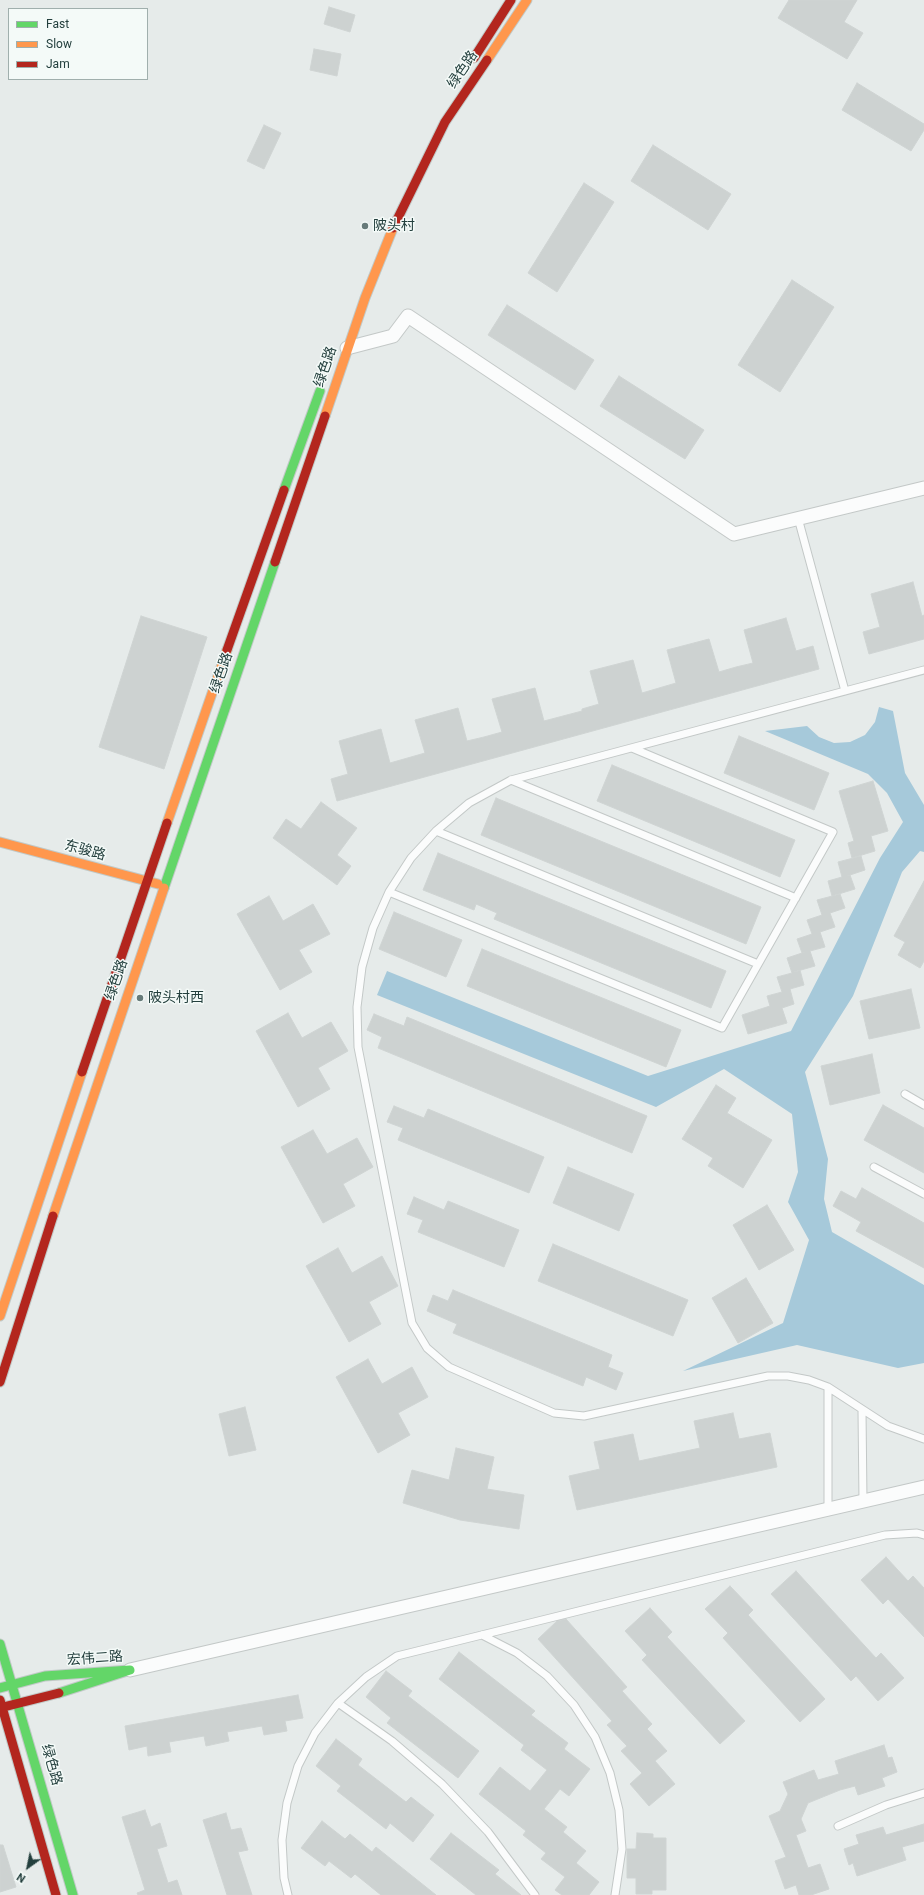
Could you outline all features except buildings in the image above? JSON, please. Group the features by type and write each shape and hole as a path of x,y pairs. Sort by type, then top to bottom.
{"main road":[{"name":"绿色路","path":"469,65 511,0"},
{"name":"绿色路","path":"0,1382 86,1115 163,886 347,348 380,258 397,218 445,122 527,0"},
{"name":"绿色路","path":"0,1316 235,627 323,381"},
{"name":"东骏路","path":"0,842 163,886"},
{"name":"绿色路","path":"0,1644 73,1895"},
{"name":"宏伟二路","path":"0,1688 45,1676 130,1670"},
{"name":"宏伟二路","path":"1,1705 18,1703 51,1695 130,1670"},
{"path":"1,1705 56,1895"}],"street":[{"path":"347,348 394,336 408,316 734,534 924,488"},
{"path":"130,1670 924,1487"}],"lane":[{"path":"798,518 845,691"},
{"path":"924,670 511,780 469,803 436,831 411,858 390,892 373,928 362,967 357,1007 358,1047 412,1323 427,1348 449,1367 554,1413 584,1416 768,1376 802,1378 828,1387 862,1411 888,1426 924,1439"},
{"path":"390,892 722,1028 833,832 632,748"},
{"path":"511,780 796,898"},
{"path":"436,831 758,964"},
{"path":"905,1094 924,1105"},
{"path":"874,1167 924,1194"},
{"path":"828,1387 828,1509"},
{"path":"862,1411 863,1501"},
{"path":"288,1895 284,1878 282,1840 287,1802 298,1766 315,1733 338,1703 366,1677 397,1656 885,1535 924,1535"},
{"path":"482,1635 517,1653 547,1676 574,1705 595,1738 610,1773 619,1810 622,1849 616,1895"},
{"path":"338,1703 392,1741 442,1784 488,1832 535,1895"},
{"path":"838,1826 886,1805 924,1793"}],"water":[{"path":"879,707 893,711 905,773 924,805 924,852 920,851 902,872 853,996 805,1072 828,1159 824,1199 832,1232 924,1285 924,1363 898,1368 797,1345 683,1371 783,1323 809,1240 788,1202 798,1172 792,1114 724,1069 656,1107 377,995 387,971 648,1076 791,1031 880,858 903,822 887,793 868,774 765,731 807,726 819,737 834,743 850,742 865,735 875,722"}],"traffic: fast":[{"path":"284,490 320,391"},
{"path":"164,888 275,562"},
{"path":"0,1644 73,1895"},
{"path":"0,1688 45,1676 130,1670 59,1693"}],"traffic: slow":[{"path":"487,60 527,0"},
{"path":"325,416 365,298 393,228"},
{"path":"167,823 227,650"},
{"path":"0,842 158,884"},
{"path":"53,1216 164,888"},
{"path":"0,1316 82,1072"}],"traffic: jam":[{"path":"474,58 511,0"},
{"path":"393,228 445,122 487,60"},
{"path":"275,562 325,416"},
{"path":"227,650 284,490"},
{"path":"82,1072 167,823"},
{"path":"0,1382 53,1216"},
{"path":"0,1708 59,1693"},
{"path":"0,1700 56,1895"}],"place":[{"name":"陂头村","path":"365,226"},
{"name":"陂头村西","path":"140,998"}]}
